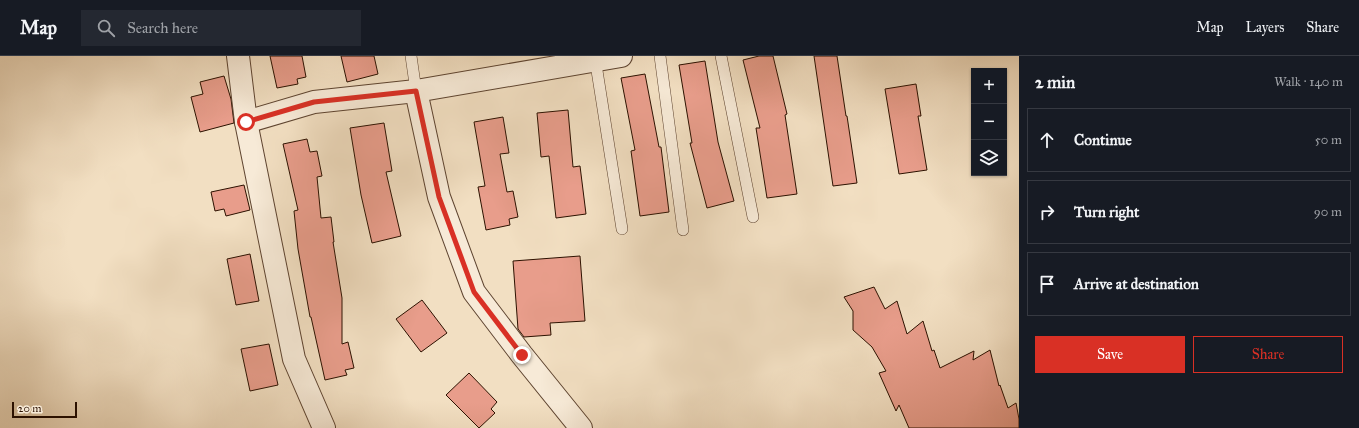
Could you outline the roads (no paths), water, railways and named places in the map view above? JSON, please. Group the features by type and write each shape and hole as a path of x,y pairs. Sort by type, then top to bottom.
{"street":[{"path":"238,56 246,122 294,359 324,428"},
{"path":"246,122 314,102 416,91 595,58 621,56"},
{"path":"416,91 439,197 474,292 522,355 581,428"}],"lane":[{"path":"411,56 416,91"},
{"path":"660,56 683,230"},
{"path":"721,56 753,217"},
{"path":"595,58 622,229"}]}
